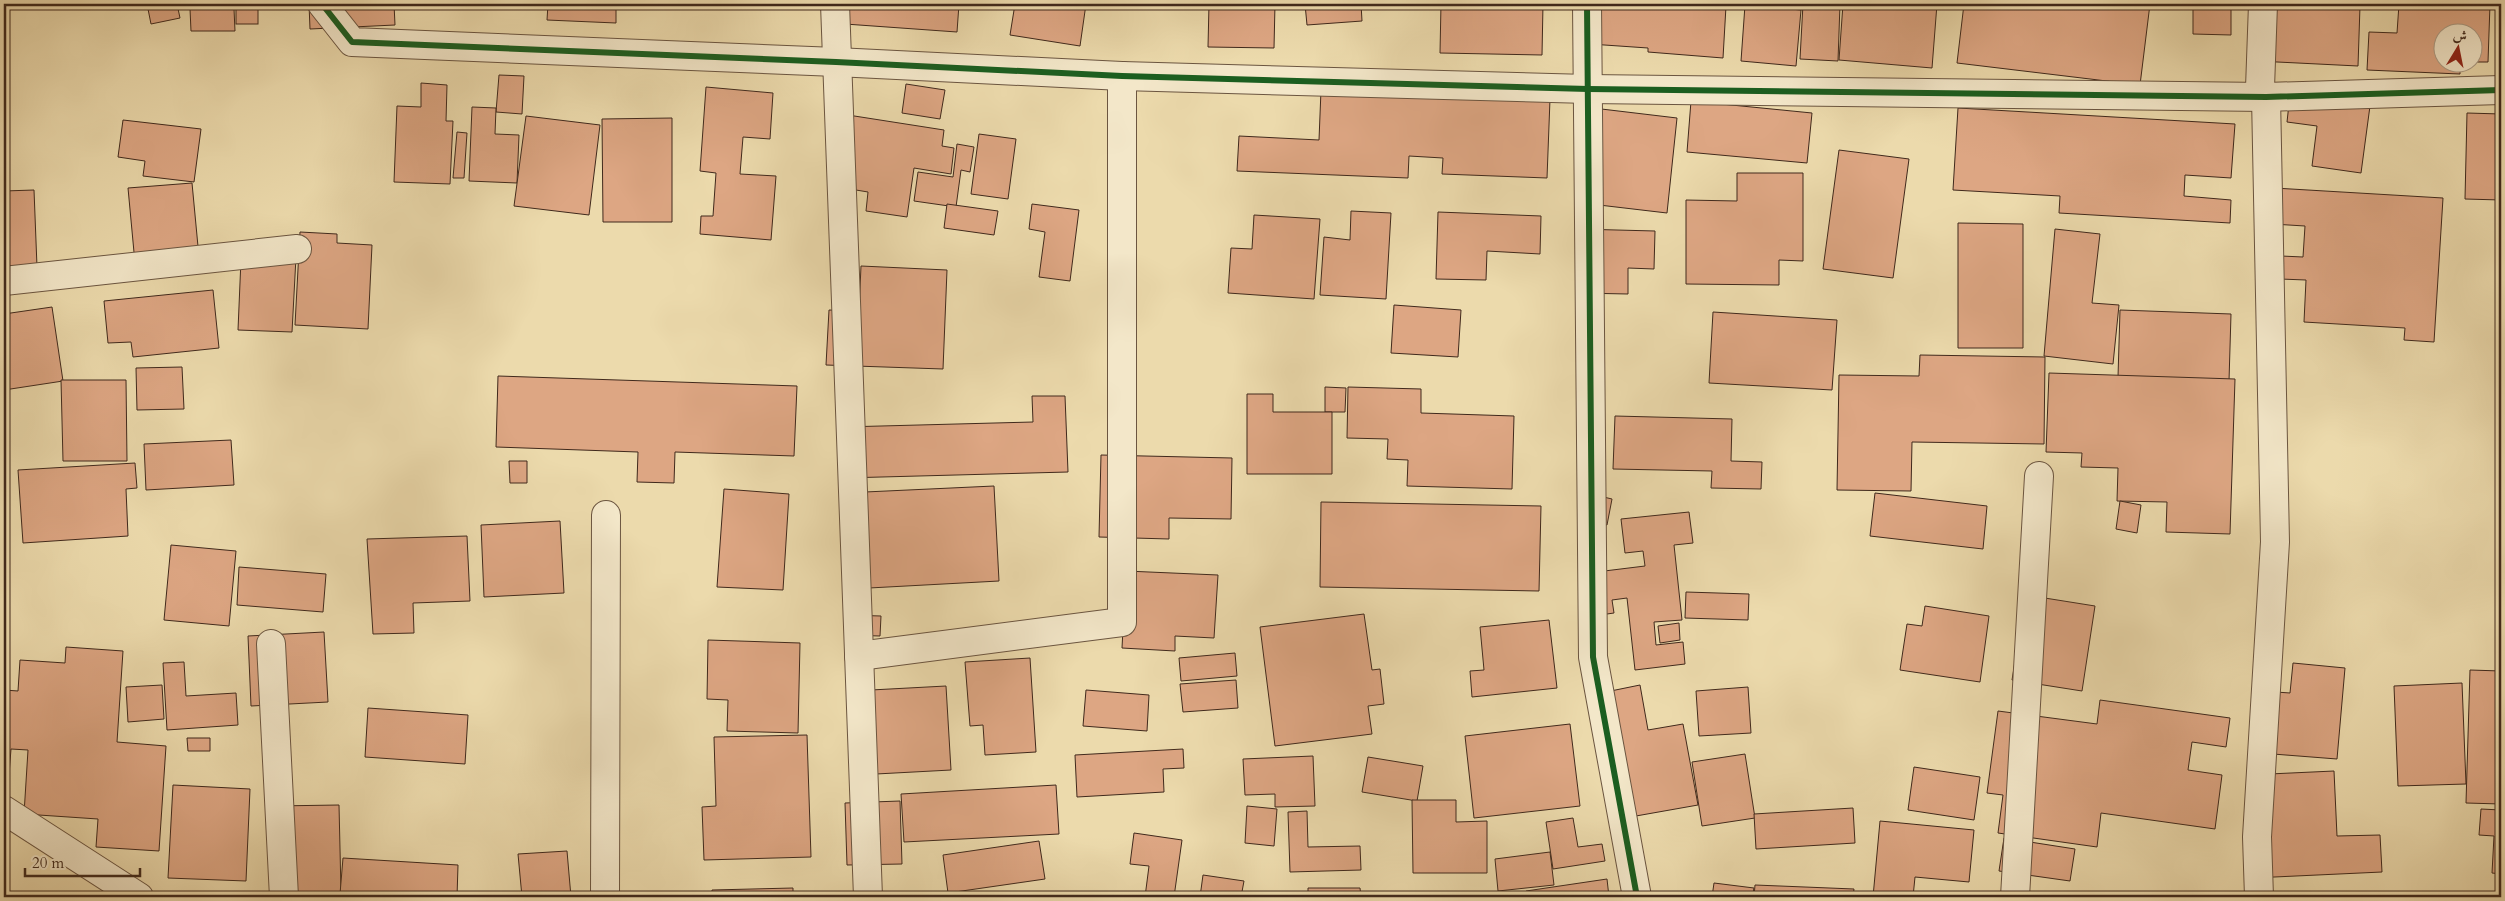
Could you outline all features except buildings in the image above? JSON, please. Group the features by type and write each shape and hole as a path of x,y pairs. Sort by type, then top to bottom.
{"street":[{"path":"322,4 352,42 1122,76 1588,89 2266,97 2501,90"},
{"path":"835,4 868,897"},
{"path":"1587,4 1593,657 1637,897"},
{"path":"2259,897 2257,838 2275,542 2266,97 2260,88 2263,4"},
{"path":"859,656 1122,622 1122,76"},
{"path":"4,281 297,249"},
{"path":"2015,897 2040,476"},
{"path":"605,897 606,515"},
{"path":"271,644 284,897"},
{"path":"4,810 140,897"}],"cycle path":[{"path":"322,4 352,42 1122,76 1588,89 2266,97 2501,90"},
{"path":"1587,4 1593,657 1637,897"}]}
